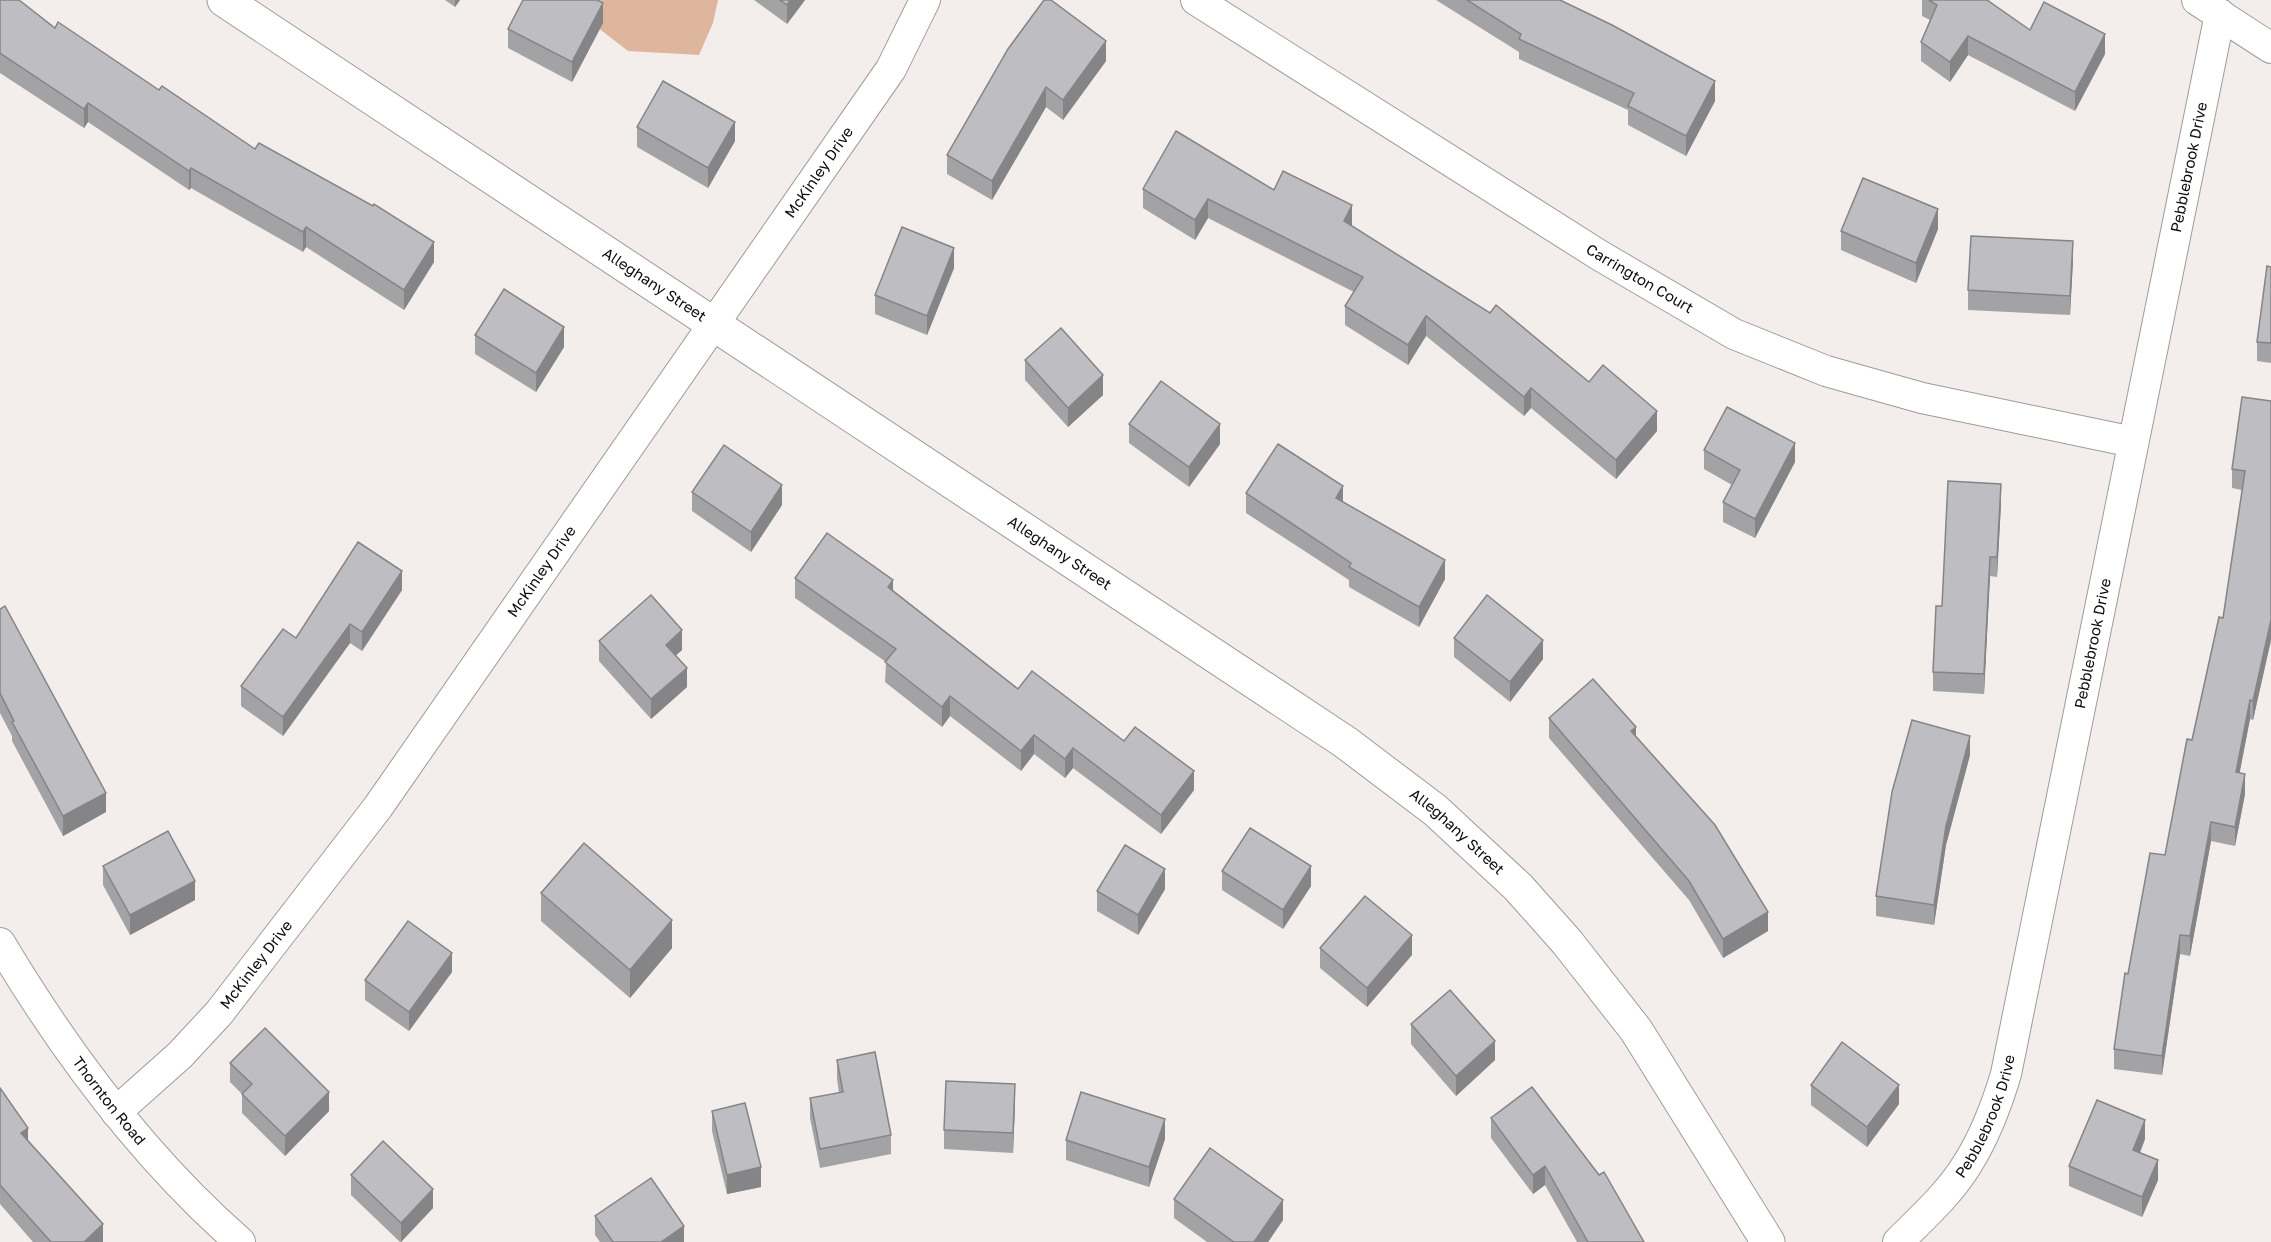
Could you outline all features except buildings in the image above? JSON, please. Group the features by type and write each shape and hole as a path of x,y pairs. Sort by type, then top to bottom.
{"street":[{"name":"Alleghany Street","path":"224,0 1345,742 1435,810 1518,887 1567,942 1629,1021 1768,1242"},
{"name":"McKinley Drive","path":"116,1112 180,1055 219,1013 378,807 891,69 925,0"},
{"name":"Carrington Court","path":"1196,0 1599,255 1734,334 1826,371 1922,398 2133,442"},
{"name":"Pebblebrook Drive","path":"1898,1242 1940,1200 1969,1163 1996,1104 2006,1074 2133,442 2208,7"},
{"path":"2208,7 2271,48"},
{"name":"Thornton Road","path":"0,943 79,1064 116,1112 215,1220 240,1242"}],"shaded area":[{"path":"562,0 718,0 713,23 699,55 628,51"}]}
